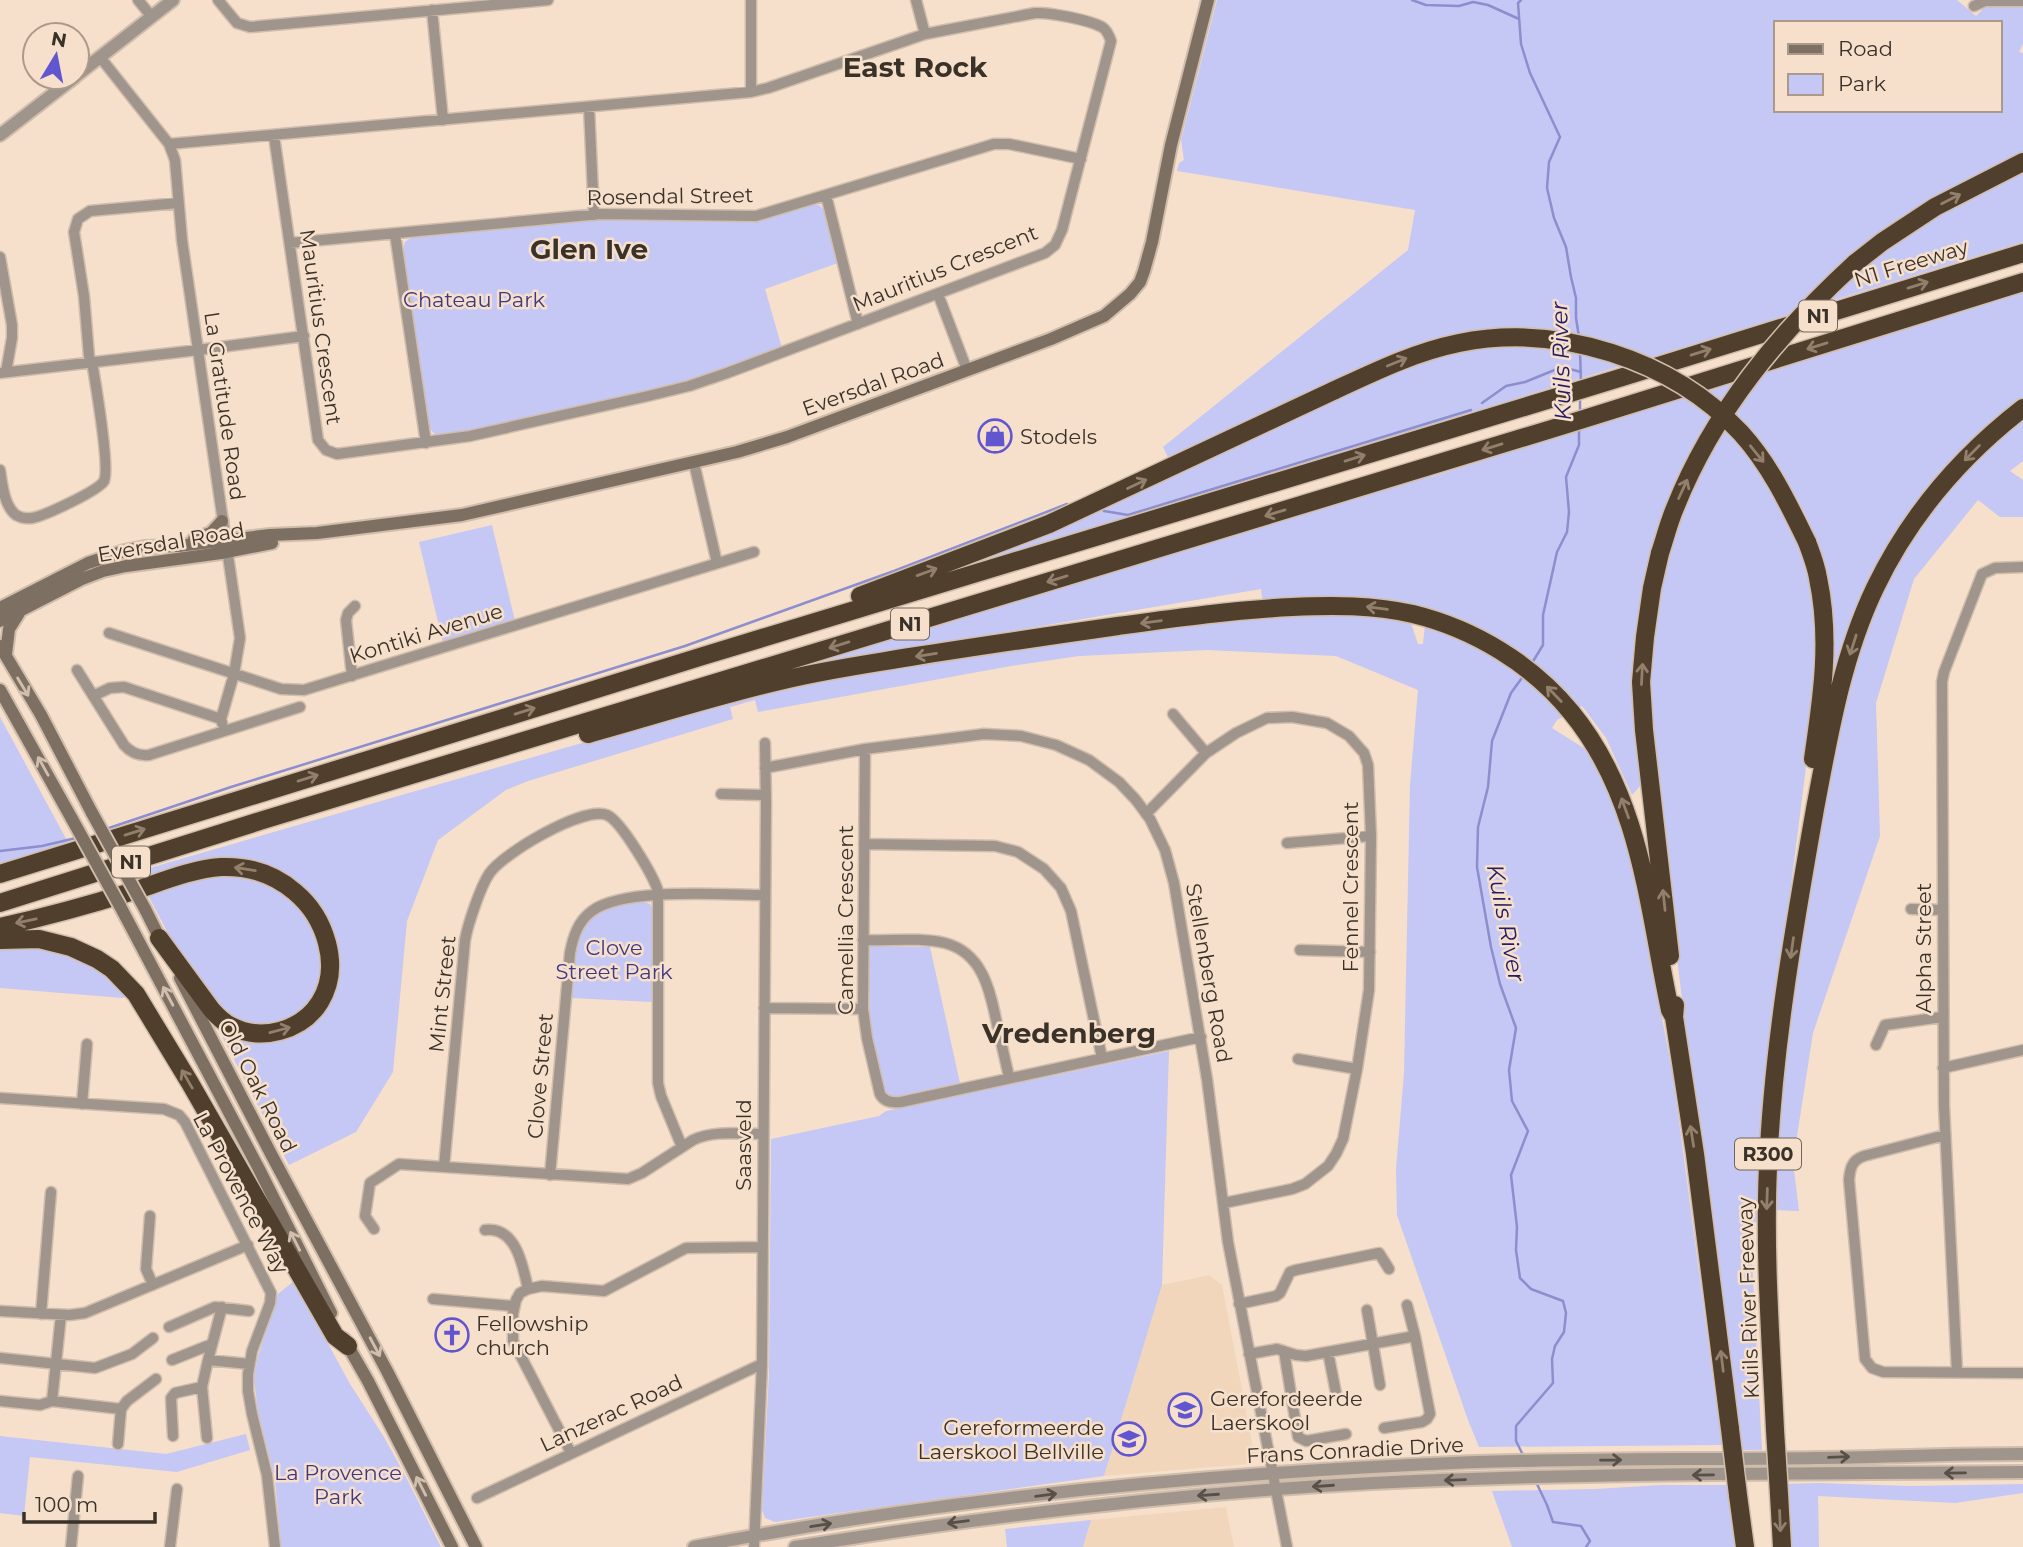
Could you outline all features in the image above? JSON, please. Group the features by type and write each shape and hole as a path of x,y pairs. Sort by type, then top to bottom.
{"highway":[{"path":"1674,1017 1676,1010 1644,730 1642,682 1648,613 1660,553 1674,509 1704,446 1746,380 1789,327 1821,294 1882,242 1935,207 2023,162"},
{"name":"N1 Freeway","path":"703,656 2023,253"},
{"name":"N1","path":"0,903 263,820 1558,427 2023,282"},
{"path":"703,656 1049,524 1417,354 1481,339 1534,338 1567,342 1610,352 1642,364 1677,382 1711,406 1740,433 1765,463 1807,541 1818,576 1824,609 1826,646 1824,688 1805,813 1801,881"},
{"path":"1801,881 1839,695 1852,645 1876,586 1901,540 1933,495 1967,457 2023,408"},
{"path":"263,820 271,824 738,691 825,671 1258,608 1376,608 1444,623 1478,639 1526,668 1571,711 1597,747 1614,779 1636,839 1670,1010 1674,1017"},
{"name":"N1","path":"0,874 703,656"},
{"path":"0,927 77,908 195,872 220,867 246,868 267,874 287,886 316,916 328,953 329,973 325,992 313,1011 292,1027 266,1033 241,1030 221,1020 211,1009 159,937"},
{"name":"Kuils River Freeway","path":"1782,1547 1767,1250 1768,1170 1773,1086 1801,881"},
{"path":"0,940 38,939 71,947 97,958 136,994 335,1336 348,1346"},
{"name":"Kuils River Freeway","path":"1674,1017 1695,1154 1745,1547"}],"main road":[{"name":"Eversdal Road","path":"0,621 103,571 227,546 469,514 765,445 1051,339 1104,316 1140,282 1152,242 1171,145 1208,0"},
{"path":"145,547 203,537 214,531 222,521"},
{"name":"Eversdal Road","path":"0,608 88,563 112,554 145,547 227,546"},
{"path":"3,652 9,629 22,610"},
{"name":"Old Oak Road","path":"3,652 41,715 145,909 476,1547"},
{"name":"Old Oak Road","path":"0,690 120,906 259,1169 452,1547"}],"street":[{"path":"138,0 152,17"},
{"path":"91,64 173,0"},
{"path":"218,0 237,23 250,27 548,0"},
{"path":"751,0 751,92"},
{"path":"916,0 925,34"},
{"path":"1974,6 1985,1 2023,1"},
{"name":"Mauritius Crescent","path":"169,144 751,92 925,34 1035,8 1099,26 1110,37 1110,48 1060,235 1050,249 1040,256 689,386 470,436 337,454 326,450 318,440 274,136"},
{"path":"432,10 443,120"},
{"path":"100,57 169,144"},
{"path":"0,135 57,91"},
{"path":"589,107 594,215"},
{"name":"La Gratitude Road","path":"169,144 175,160 178,203 240,638 221,719"},
{"name":"Rosendal Street","path":"290,243 594,215 756,216 994,144 1009,144 1081,159"},
{"path":"826,195 858,324"},
{"path":"0,470 10,506 14,513 23,518 38,516 89,493 103,482 105,460 89,356 75,223 90,211 178,203"},
{"path":"396,234 426,443"},
{"path":"0,257 12,325 12,338 3,372 303,336"},
{"path":"938,294 967,370"},
{"path":"694,463 717,563"},
{"name":"Kontiki Avenue","path":"109,633 281,689 299,691 754,552"},
{"name":"Alpha Street","path":"1957,1372 1943,1069 1941,692 1944,672 1982,574 1994,568 2023,567"},
{"path":"352,676 346,620 348,613 355,606"},
{"path":"77,670 124,745 135,754 149,755 300,707"},
{"path":"93,696 113,687 124,687 221,719 223,731"},
{"path":"1173,714 1206,753"},
{"name":"Fennel Crescent","path":"1146,814 1206,753 1236,733 1267,718 1292,717 1327,723 1349,736 1364,753 1368,765 1371,836 1368,1003 1343,1139 1323,1171 1305,1184 1224,1203"},
{"name":"Stellenberg Road","path":"765,768 865,749 984,734 1008,735 1032,738 1067,749 1100,767 1128,791 1146,814 1160,839 1171,872 1201,1037 1228,1242 1287,1547"},
{"name":"Saasveld","path":"753,1541 762,1364 765,743"},
{"name":"Camellia Crescent","path":"865,749 863,1009 880,1094 886,1101 901,1102 1201,1037"},
{"path":"721,794 766,795"},
{"name":"Mint Street","path":"444,1167 465,940 487,879 495,868 543,834 589,814 601,814 615,820 622,829 652,877 659,895"},
{"path":"1287,844 1371,836"},
{"path":"864,844 995,846 1018,852 1044,869 1061,888 1071,911 1102,1058"},
{"path":"659,895 658,1083 682,1147"},
{"name":"Clove Street","path":"550,1175 570,953 576,930 587,915 606,903 626,898 659,895 765,895"},
{"path":"1911,909 1943,910"},
{"path":"863,940 939,942 953,946 973,960 984,974 990,990 1009,1077"},
{"path":"1300,950 1370,952"},
{"path":"764,1008 863,1009"},
{"path":"1875,1045 1885,1025 1942,1017"},
{"path":"82,1104 87,1044"},
{"path":"1943,1069 2023,1050"},
{"path":"1298,1059 1357,1069"},
{"name":"La Provence Way","path":"0,1098 164,1109 179,1115 190,1130 271,1289 272,1296 249,1364 249,1399 267,1475 275,1547"},
{"path":"374,1229 365,1216 370,1183 399,1164 628,1179 638,1176 697,1138 712,1134 762,1134"},
{"path":"1945,1135 1858,1158 1852,1166 1849,1180 1867,1363 1883,1372 2023,1373"},
{"path":"41,1314 51,1192"},
{"path":"150,1216 146,1269 153,1285"},
{"path":"485,1230 492,1229 503,1233 515,1247 523,1264 528,1289"},
{"path":"0,1311 61,1315 90,1312 248,1245"},
{"path":"571,1453 516,1348 512,1330 514,1306 518,1296 528,1289 542,1286 604,1292 686,1248 762,1247"},
{"path":"1239,1304 1275,1297 1280,1293 1290,1272 1296,1270 1379,1254 1389,1269"},
{"path":"433,1299 514,1306"},
{"path":"1384,1428 1422,1422 1430,1414 1415,1336 1406,1306"},
{"path":"169,1327 212,1307 249,1311"},
{"path":"207,1438 202,1387 222,1307"},
{"path":"1367,1310 1380,1385"},
{"path":"52,1401 61,1315"},
{"path":"1249,1354 1269,1349 1299,1356 1415,1336"},
{"path":"0,1358 97,1367 132,1354 153,1338"},
{"path":"172,1360 212,1343"},
{"path":"1284,1351 1298,1437 1306,1441 1346,1434"},
{"path":"1328,1352 1336,1393"},
{"path":"208,1360 249,1364"},
{"name":"Lanzerac Road","path":"477,1498 762,1364"},
{"path":"118,1444 121,1409 127,1401 156,1379"},
{"path":"173,1436 171,1398 175,1393 202,1387"},
{"path":"0,1401 40,1405 52,1401 121,1409"},
{"name":"Frans Conradie Drive","path":"694,1547 753,1541 906,1512 1063,1493 1273,1473 1543,1461 2023,1454"},
{"name":"Frans Conradie Drive","path":"795,1547 912,1528 1052,1510 1356,1484 1548,1477 2023,1472"},
{"path":"71,1547 78,1476"},
{"path":"170,1547 177,1489"}],"shaded area":[{"name":"Gerefordeerde Laerskool","path":"1209,1275 1222,1285 1254,1453 1249,1464 1104,1476 1162,1285"},
{"path":"1226,1507 1234,1547 1083,1547 1091,1520"}],"green space":[{"path":"1217,0 1957,0 1976,16 1986,6 2023,6 2023,44 2019,52 2023,53 2023,155 1991,168 1938,196 1887,228 1858,250 1788,315 1649,358 1618,346 1558,332 1497,330 1436,340 1383,358 1168,457 1163,447 1408,250 1415,210 1177,171 1179,163 1184,160 1181,140"},
{"path":"2023,171 2023,242 1818,305 1838,286 1925,220"},
{"name":"Chateau Park","path":"813,204 819,205 825,211 838,263 765,289 782,348 677,385 444,436 430,429 403,249 405,242 413,236 600,219 751,221"},
{"path":"2023,290 2023,404 1899,535 1832,705 1827,603 1823,570 1811,526 1789,485 1731,413 1760,371"},
{"path":"1538,344 1627,364 990,562 988,556 1410,363 1485,345"},
{"path":"1736,379 1720,403 1703,389"},
{"path":"1683,397 1711,418 1677,484 1652,553 1643,589 1633,662 1635,732 1641,785 1632,795 1606,738 1582,706 1557,720 1552,728 1590,752 1613,795 1629,845 1673,1076 1722,1445 1479,1447 1397,1215 1396,1169 1404,1073 1410,785 1418,690 1336,656 1207,650 1079,656 758,712 755,700 730,707 733,719 506,790 438,840 407,921 393,1072 356,1132 289,1165 136,872 727,701 840,674 1231,617 1357,613 1410,620 1418,644 1423,644 1426,614 1263,605 1261,589 818,666 817,662 1430,473 1431,477"},
{"path":"2023,415 2023,461 2010,471 2023,480 2023,517 2000,517 1978,500 1914,579 1876,703 1880,836 1813,1033 1793,1162 1799,1211 1775,1210 1782,1080 1823,792 1860,640 1881,589 1913,532 1952,480"},
{"path":"1723,426 1749,452 1796,530 1816,599 1818,671 1771,1045 1761,1222 1750,1222 1762,1450 1740,1450 1722,1291 1717,1286 1651,745 1648,649 1671,532"},
{"path":"492,525 515,621 443,643 419,542"},
{"path":"0,717 70,846 0,867"},
{"name":"Clove Street Park","path":"641,901 650,904 654,912 653,1002 571,998 574,958 587,923 608,907"},
{"path":"41,945 89,961 128,993 123,998 0,988 0,946"},
{"path":"868,946 930,947 960,1083 895,1097 885,1093 870,1028"},
{"path":"1169,1051 1162,1285 1104,1476 775,1522 765,1518 762,1510 769,1373 771,1139 879,1116 886,1111"},
{"name":"La Provence Park","path":"294,1281 350,1384 384,1437 441,1547 281,1547 275,1479 258,1412 254,1378 258,1356 278,1294"},
{"path":"246,1434 250,1450 177,1472 30,1457 24,1516 0,1513 0,1436 166,1454"},
{"path":"1787,1484 1909,1486 2023,1484 2023,1493 1955,1503 1818,1496 1819,1547 1790,1547"},
{"path":"1728,1485 1736,1547 1512,1547 1492,1491 1595,1489"},
{"path":"1091,1520 1083,1547 1007,1547 1005,1529"}],"waterway":[{"path":"1412,0 1426,5 1459,6 1473,2 1488,5 1519,19"},
{"name":"Kuils River","path":"1521,0 1518,3 1521,44 1530,73 1560,137 1549,162 1547,188 1554,218 1566,247 1576,298 1579,337"},
{"name":"Kuils River","path":"1580,351 1581,383"},
{"path":"1482,403 1506,386 1525,382 1562,367 1581,372"},
{"name":"Kuils River","path":"1580,396 1580,414"},
{"path":"1104,511 1128,515 1471,410"},
{"name":"Kuils River","path":"1532,663 1543,645 1543,615 1557,552 1567,532 1569,512 1566,477 1579,445 1579,428"},
{"path":"106,829 231,787 685,646 894,571 1067,504"},
{"name":"Kuils River","path":"1524,675 1511,693 1492,741 1488,787 1478,827 1477,867 1491,947 1500,984 1516,1028 1509,1070 1512,1101 1528,1131 1511,1175 1520,1278 1531,1289 1563,1301 1566,1313 1564,1332 1555,1346 1552,1359 1553,1383 1516,1426 1516,1441 1524,1457"},
{"path":"0,851 42,846 76,838"},
{"name":"Kuils River","path":"1536,1482 1553,1522 1581,1526 1590,1541 1586,1547"}],"place":[{"name":"Stodels","path":"995,436"},
{"name":"Fellowship church","path":"452,1335"},
{"name":"Gerefordeerde Laerskool","path":"1185,1410"},
{"name":"Gereformeerde Laerskool Bellville","path":"1129,1439"}],"district":[{"name":"East Rock","path":"915,67"},
{"name":"Glen Ive","path":"589,249"},
{"name":"Vredenberg","path":"1069,1033"}]}
